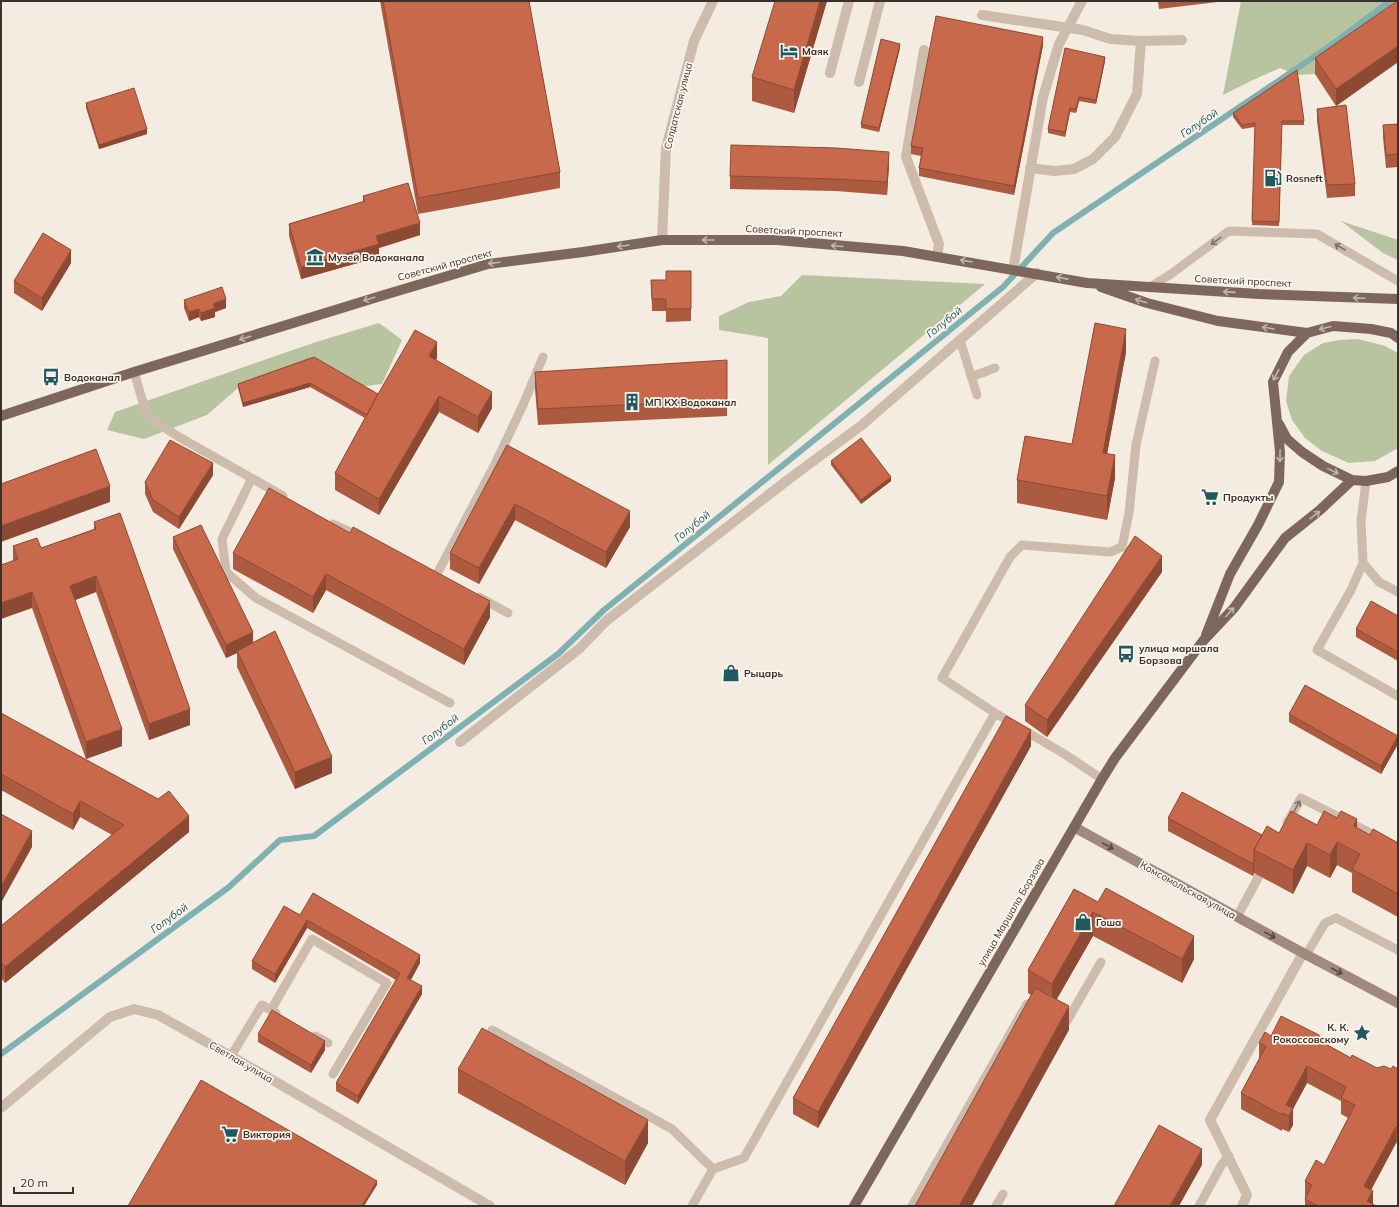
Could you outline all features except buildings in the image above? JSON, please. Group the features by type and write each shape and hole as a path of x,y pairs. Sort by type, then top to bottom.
{"main road":[{"name":"Советский проспект","path":"1,416 134,372 488,264 662,240 777,240 903,251 1037,273 1087,283 1147,303 1218,321 1307,333"},
{"name":"Советский проспект","path":"1087,283 1259,294 1398,299"},
{"name":"улица Маршала Борзова","path":"1203,641 1230,574 1258,525 1278,482 1280,452 1273,382 1288,352 1307,333 1333,326 1371,329 1396,335"},
{"name":"улица Маршала Борзова","path":"1276,417 1287,439 1302,452 1323,466 1352,480 1366,481 1388,477 1398,471"},
{"name":"улица Маршала Борзова","path":"854,1206 1115,758 1203,641 1234,608 1285,538 1320,510 1352,480"},
{"name":"Комсомольская улица","path":"1074,827 1304,954 1398,1003"}],"street":[{"name":"Солдатская улица","path":"662,240 666,148 694,41 713,1"},
{"path":"830,74 849,1"},
{"path":"859,82 880,1"},
{"path":"1009,269 1043,97 1059,44 1082,1"},
{"path":"982,15 1082,30 1110,40 1182,40"},
{"path":"1030,168 1054,171 1074,169 1092,159 1115,137 1137,94 1141,41"},
{"path":"924,50 906,157 940,244 937,256"},
{"path":"460,742 580,648 606,621 789,479 862,425 1037,273"},
{"path":"1242,1206 1247,1195 1210,1120 1304,954"},
{"name":"Светлая улица","path":"1,1108 110,1017 134,1009 158,1015 490,1206"}],"lane":[{"path":"1150,287 1171,274 1230,231 1317,234 1398,281"},
{"path":"960,340 977,395"},
{"path":"437,574 496,464 543,357"},
{"path":"1102,779 1066,755 995,713 942,678 1010,557 1022,545 1110,552 1122,547 1129,513 1136,445 1155,361"},
{"path":"972,377 995,368"},
{"path":"134,372 147,416 291,501"},
{"path":"252,478 222,539 226,572 256,598 450,703"},
{"path":"1366,481 1361,522 1363,563 1351,590 1317,650 1398,696"},
{"path":"323,519 372,542"},
{"path":"1363,563 1379,582 1398,592"},
{"path":"469,592 508,613"},
{"path":"692,1206 713,1169 744,1158 995,713"},
{"path":"1282,832 1300,798 1398,847"},
{"path":"1237,917 1259,876"},
{"path":"1304,954 1325,923 1336,918 1398,950"},
{"path":"271,1010 312,939 387,983 333,1074"},
{"path":"1053,1014 1067,1021 1101,962"},
{"path":"912,1206 1026,1005 1032,1002 1039,1006"},
{"path":"231,1056 262,1005 284,1018"},
{"path":"492,1030 672,1129 713,1169"},
{"path":"309,1032 328,1043"},
{"path":"1199,1206 1222,1164 1229,1156"},
{"path":"996,1206 1003,1194"}],"green space":[{"path":"1241,1 1398,1 1398,16 1315,74 1297,75 1280,68 1223,95"},
{"path":"1341,221 1398,240 1398,260 1383,253"},
{"path":"802,275 985,284 768,465 768,338 719,330 719,316 749,302 781,296"},
{"path":"379,323 402,340 382,384 358,387 314,361 238,388 207,415 144,439 107,430 115,412 313,343"},
{"path":"1358,339 1385,346 1398,353 1398,448 1375,461 1349,463 1322,451 1305,438 1292,420 1286,401 1289,376 1304,355 1323,343"}],"waterway":[{"name":"Голубой","path":"1,1054 229,887 280,840 314,836 558,654 604,610 1003,287 1053,233 1330,46 1390,1"}],"place":[{"name":"Маяк","path":"789,51"},
{"name":"Rosneft","path":"1273,178"},
{"name":"Музей Водоканала","path":"315,257"},
{"name":"Водоканал","path":"51,377"},
{"name":"МП КХ Водоканал","path":"632,402"},
{"name":"Продукты","path":"1210,497"},
{"name":"улица маршала Борзова","path":"1126,654"},
{"name":"Рыцарь","path":"731,673"},
{"name":"Гоша","path":"1083,922"},
{"name":"К. К. Рокоссовскому","path":"1362,1033"},
{"name":"Виктория","path":"230,1134"}]}
